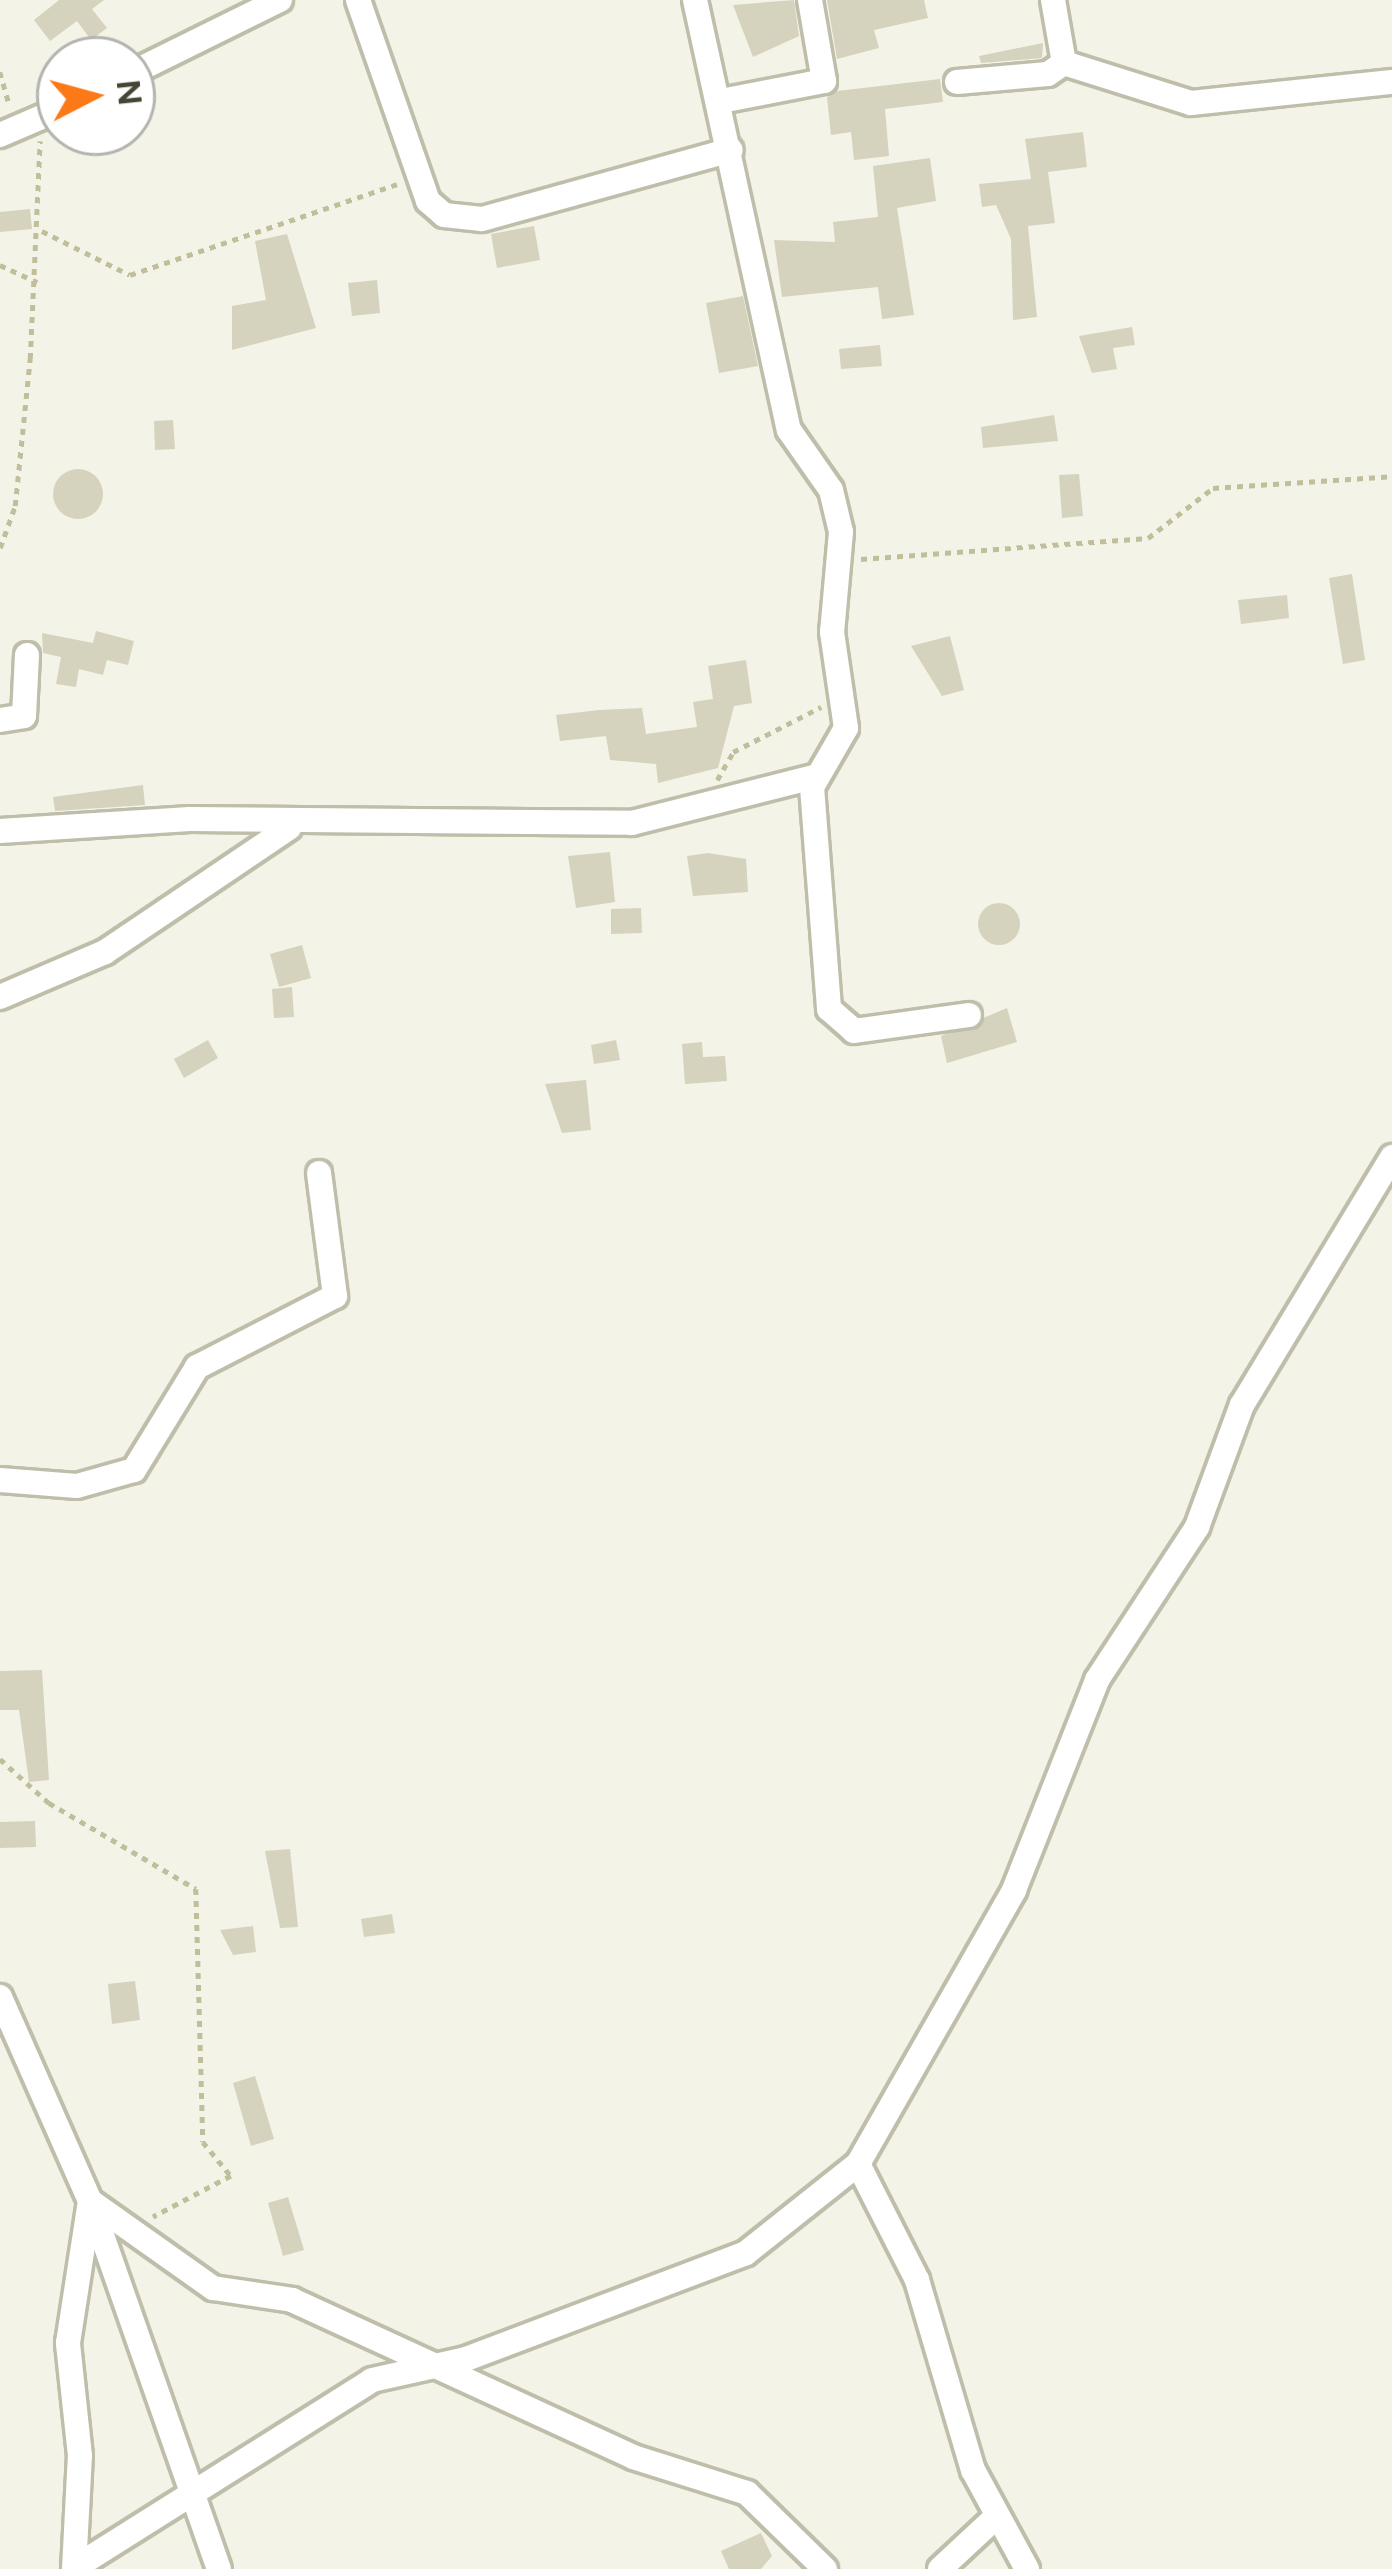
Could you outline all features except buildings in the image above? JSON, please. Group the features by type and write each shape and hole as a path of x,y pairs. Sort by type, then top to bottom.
{"street":[{"path":"156,62 280,0"},
{"path":"358,0 420,179 444,214 482,219 731,151"},
{"path":"0,831 190,819 289,828 632,824 814,778 844,738 835,498 789,430 721,101 695,0"},
{"path":"721,101 824,81 810,0"},
{"path":"1053,0 1064,63"},
{"path":"1064,63 1182,102 1392,82"},
{"path":"957,82 1048,74 1064,63"},
{"path":"0,721 24,716 27,655"},
{"path":"814,778 835,1022 854,1031 969,1016"},
{"path":"0,997 105,952 289,828"},
{"path":"74,2568 372,2380 435,2364 746,2253 859,2164 1014,1890 1097,1680 1197,1526 1242,1405 1392,1157"},
{"path":"0,1480 77,1486 134,1470 197,1367 334,1296 319,1173"},
{"path":"0,1997 90,2201 219,2569"},
{"path":"859,2164 917,2280 996,2517 1028,2569"},
{"path":"90,2201 213,2288 292,2300 633,2456 746,2493 825,2569"},
{"path":"74,2568 68,2343 90,2201"},
{"path":"940,2569 996,2517"}],"path":[{"path":"0,72 31,122 42,231 15,506 0,548"},
{"path":"42,231 130,275 346,194 420,179"},
{"path":"0,265 37,282"},
{"path":"838,562 1148,538 1213,488 1392,476"},
{"path":"714,806 733,752 841,695"},
{"path":"0,1759 100,1836 188,1879 204,1913 201,2126 230,2182 120,2222"}]}
